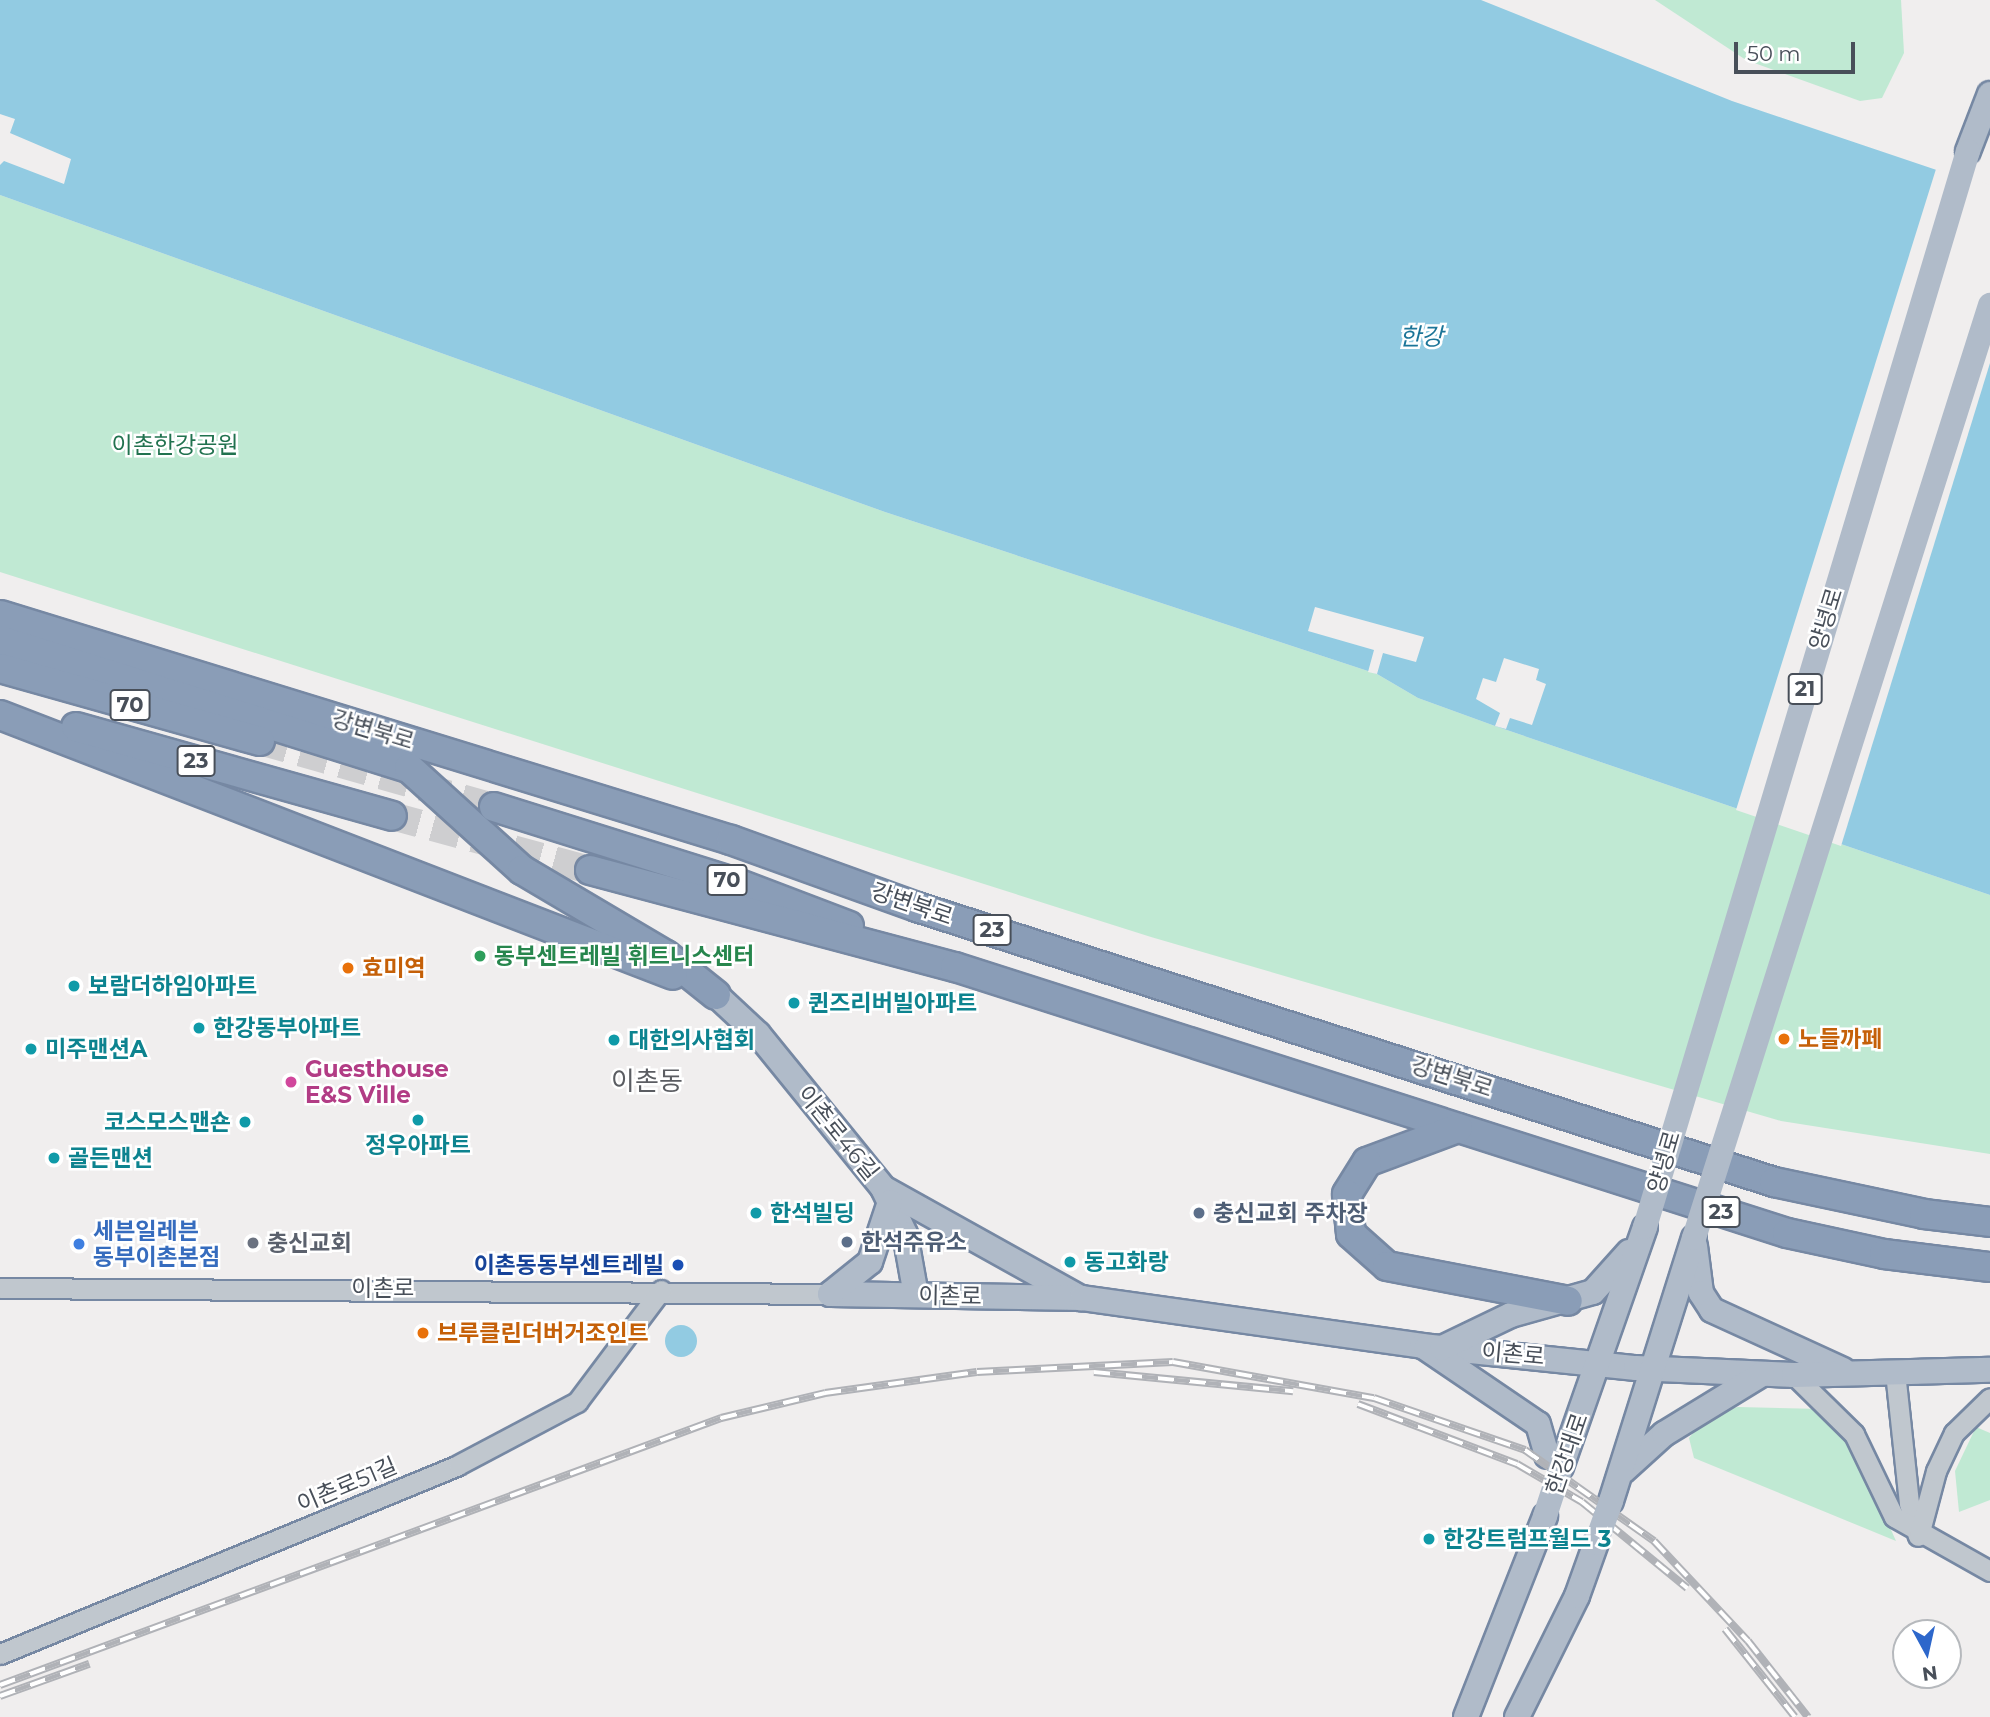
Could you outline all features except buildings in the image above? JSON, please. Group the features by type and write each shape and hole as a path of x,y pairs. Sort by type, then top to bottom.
{"highway":[{"name":"강변북로","path":"0,615 731,840 917,906 1774,1182 1924,1214 1990,1222"},
{"path":"0,640 409,768 522,870 666,955 716,995"},
{"name":"70","path":"0,668 260,741"},
{"name":"23","path":"0,704 392,816"},
{"path":"0,715 716,995"},
{"name":"강변북로","path":"494,807 734,882 956,967"},
{"name":"강변북로","path":"590,870 956,967 1787,1233 1884,1254 1990,1267"},
{"path":"1458,1128 1367,1163 1347,1194 1352,1234 1387,1266 1568,1301"},
{"path":"1924,1214 1990,1206"}],"main road":[{"name":"양녕로","path":"1644,1229 1968,151 1990,94"},
{"path":"1517,1717 1577,1596 1622,1471 1990,305"},
{"name":"이촌로46길","path":"716,995 758,1034 887,1195 910,1253 916,1295"},
{"path":"830,1294 870,1262 887,1195 1082,1298"},
{"path":"1432,1347 1511,1315 1568,1301 1605,1284 1644,1229"},
{"name":"한강대로","path":"1466,1717 1547,1510 1554,1461 1599,1363 1644,1229"},
{"path":"1694,1238 1701,1293 1712,1310 1850,1373"},
{"name":"이촌로","path":"830,1294 1082,1298 1432,1347 1654,1369 1794,1375 1990,1370"},
{"path":"1432,1347 1538,1424 1554,1461"},
{"path":"1622,1471 1664,1434 1762,1374"}],"street":[{"name":"이촌로","path":"0,1288 661,1290 830,1294"},
{"name":"이촌로51길","path":"0,1654 458,1465 577,1402 661,1290"},
{"path":"1895,1371 1909,1503 1919,1536"},
{"path":"1794,1375 1854,1434 1894,1517 1919,1536 1990,1571"},
{"path":"1919,1536 1936,1471 1954,1433 1990,1398"}],"green space":[{"path":"1655,0 1901,0 1904,53 1882,98 1860,101 1746,60"},
{"name":"이촌한강공원","path":"0,195 885,512 1377,674 1418,698 1495,726 1990,895 1990,1154 1781,1121 1151,937 0,572"},
{"path":"1738,1407 1822,1409 1850,1438 1896,1541 1694,1458 1689,1438 1708,1415"},
{"path":"1976,1427 1990,1433 1990,1500 1959,1512 1955,1471"}],"water":[{"name":"한강","path":"0,0 1481,0 1732,101 1990,188 1990,895 1495,726 1418,698 1377,674 885,512 0,195"},
{"path":"681,1325 693,1329 697,1341 693,1353 681,1357 669,1353 665,1341 669,1329"}],"pier":[{"path":"0,114 15,119 10,133 71,159 64,184 4,161 0,165"},
{"path":"1936,169 1990,185 1990,363 1841,846 1736,810"},
{"path":"1315,607 1424,637 1416,662 1383,653 1377,674 1368,672 1374,650 1308,631"},
{"path":"1504,658 1539,669 1536,680 1546,684 1532,725 1510,718 1506,729 1495,726 1500,713 1476,699 1483,678 1496,682"}],"tunnel":[{"path":"260,741 494,807"},
{"path":"392,816 590,870"}],"railway":[{"path":"0,1685 721,1418 825,1393 977,1372 1173,1362 1374,1398 1525,1450 1654,1541 1748,1641 1808,1717"},
{"path":"1094,1372 1293,1391"},
{"path":"1358,1404 1517,1464 1582,1502 1687,1588"},
{"path":"1725,1629 1795,1717"},
{"path":"0,1696 89,1664"}],"place":[{"name":"동부센트레빌 휘트니스센터","path":"480,956"},
{"name":"효미역","path":"348,968"},
{"name":"보람더하임아파트","path":"74,986"},
{"name":"퀸즈리버빌아파트","path":"794,1003"},
{"name":"한강동부아파트","path":"199,1028"},
{"name":"노들까페","path":"1784,1039"},
{"name":"대한의사협회","path":"614,1040"},
{"name":"미주맨션A","path":"31,1049"},
{"name":"Guesthouse E&S Ville","path":"291,1082"},
{"name":"정우아파트","path":"418,1120"},
{"name":"코스모스맨숀","path":"245,1122"},
{"name":"골든맨션","path":"54,1158"},
{"name":"한석빌딩","path":"756,1213"},
{"name":"충신교회 주차장","path":"1199,1213"},
{"name":"한석주유소","path":"847,1242"},
{"name":"충신교회","path":"253,1243"},
{"name":"세븐일레븐 동부이촌본점","path":"79,1244"},
{"name":"동고화랑","path":"1070,1262"},
{"name":"이촌동동부센트레빌","path":"678,1265"},
{"name":"브루클린더버거조인트","path":"423,1333"},
{"name":"한강트럼프월드 3","path":"1429,1539"}],"district":[{"name":"이촌동","path":"647,1082"}]}
